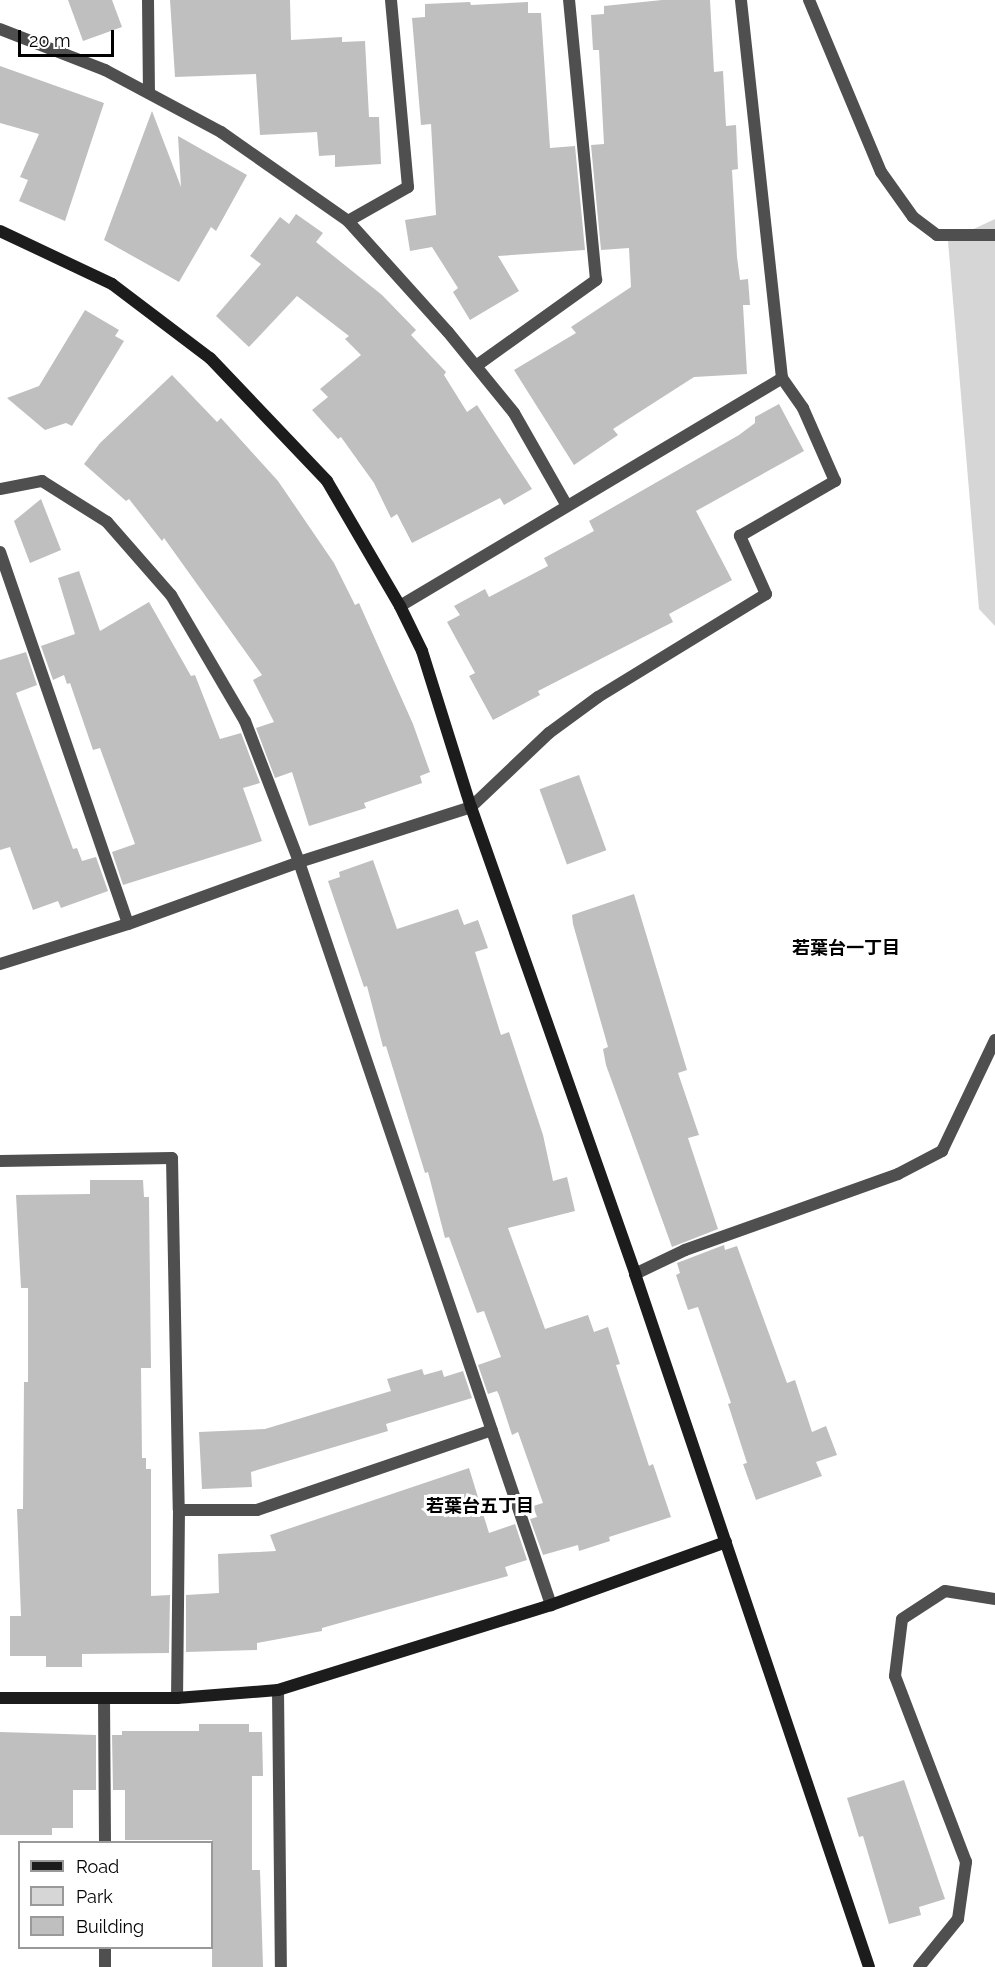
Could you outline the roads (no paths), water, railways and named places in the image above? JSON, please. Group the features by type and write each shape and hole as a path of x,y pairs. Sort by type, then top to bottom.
{"street":[{"path":"148,0 149,93"},
{"path":"348,221 408,187 391,0"},
{"path":"476,366 596,280 569,0"},
{"path":"0,964 128,924 299,862 471,807 549,733 598,697 766,594 740,536 835,481 803,408 782,378 741,0"},
{"path":"809,0 881,171 913,217 937,235 995,235"},
{"path":"0,29 105,70 221,132 348,221 476,366 514,414 566,504"},
{"path":"0,231 112,284 210,358 327,481 400,606 422,651 471,807 635,1274 869,1967"},
{"path":"400,606 566,504 782,378"},
{"path":"0,489 42,481 107,522 171,595 245,722 299,862 552,1605"},
{"path":"0,552 128,924"},
{"path":"635,1274 685,1251 898,1174 942,1151 995,1040"},
{"path":"0,1161 172,1158 179,1510 177,1698"},
{"path":"179,1510 258,1510 492,1430"},
{"path":"0,1698 177,1698 278,1690 552,1605 726,1542"},
{"path":"919,1967 958,1919 966,1862 895,1676 902,1619 945,1591 995,1599"},
{"path":"278,1690 281,1967"},
{"path":"104,1698 105,1841"},
{"path":"105,1949 105,1967"}],"district":[{"name":"若葉台一丁目","path":"846,948"},
{"name":"若葉台五丁目","path":"480,1506"}]}
